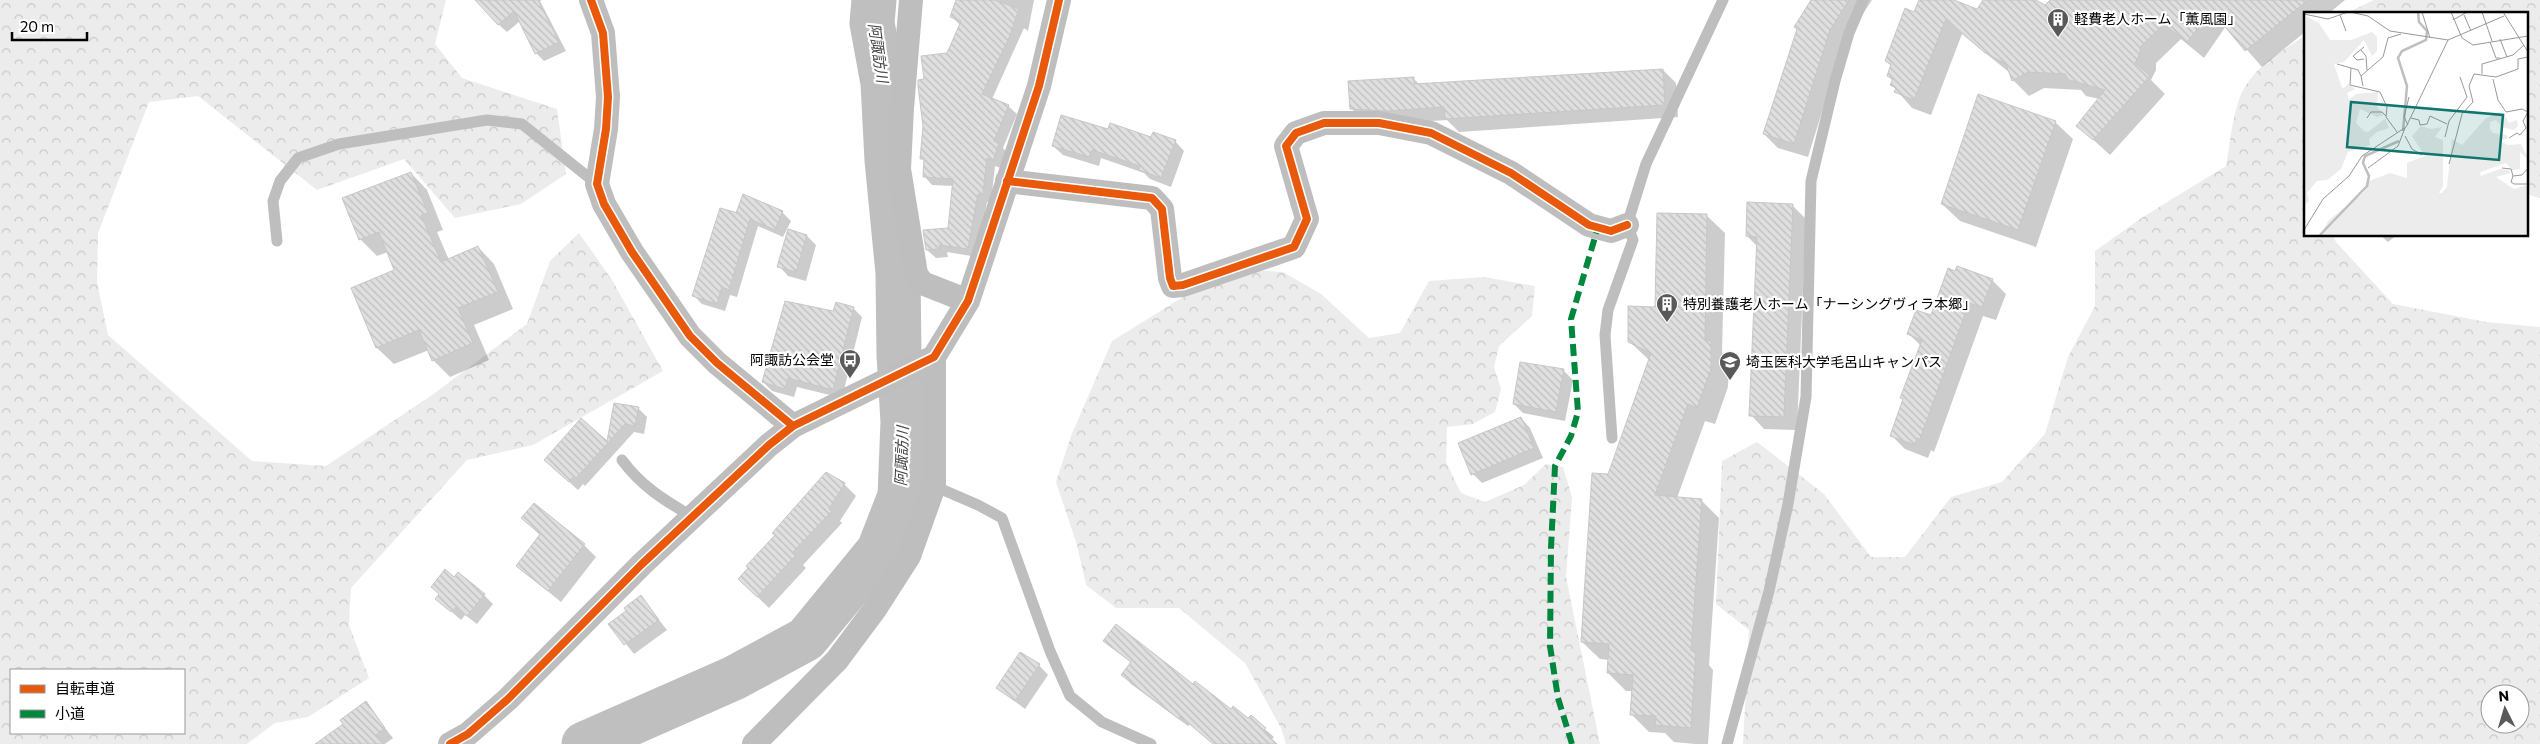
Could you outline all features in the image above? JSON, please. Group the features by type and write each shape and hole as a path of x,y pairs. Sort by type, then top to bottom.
{"street":[{"path":"591,0 603,33 608,97 606,129 597,184 604,204 632,252 690,336 717,363 793,426"},
{"path":"911,0 899,169 916,274 922,283 968,301"},
{"path":"450,744 468,734 508,699 692,516 769,445 793,426 934,357 968,301 1038,86 1059,0"},
{"path":"1007,181 1152,198 1162,209 1170,278 1173,286 1183,285 1294,247 1306,219 1286,146 1296,133 1324,123 1379,123 1431,133 1511,173 1589,225 1611,231 1627,225"},
{"path":"754,744 836,660 875,609 909,556 934,486 934,357"}],"lane":[{"path":"1612,438 1605,335 1608,310 1633,240 1627,225 1646,164 1723,0"},
{"path":"1727,744 1769,592 1788,504 1806,397 1811,181 1849,33 1863,0"},
{"path":"277,242 273,201 280,181 298,158 339,144 487,120 522,124 597,184"},
{"path":"622,460 634,477 654,494 692,516"},
{"path":"934,486 978,504 1002,518 1050,651 1070,696 1102,722 1151,744"}],"green space":[{"path":"0,0 446,0 435,44 462,78 557,109 566,174 521,204 455,218 404,159 317,190 198,96 149,102 98,233 97,282 108,335 252,461 326,466 432,395 527,324 550,261 579,233 612,280 663,371 533,445 467,460 351,588 349,625 369,678 308,717 275,723 247,744 0,744"},
{"path":"2374,0 2540,0 2540,198 2528,195 2528,12 2348,12"},
{"path":"2304,37 2304,236 2333,236 2336,242 2393,304 2486,322 2540,327 2540,744 1743,744 1749,630 1716,604 1722,461 1757,442 1824,494 1871,557 1905,557 1951,497 2002,482 2045,434 2068,357 2095,306 2095,251 2143,217 2226,166 2235,113 2240,97 2252,77 2268,62"},
{"path":"1251,270 1283,272 1321,294 1369,338 1400,333 1429,281 1484,277 1535,286 1532,316 1499,346 1494,367 1501,389 1495,412 1473,424 1447,427 1446,462 1461,493 1485,502 1524,485 1546,464 1563,467 1572,497 1566,577 1600,744 1286,744 1281,728 1245,663 1179,608 1116,608 1086,585 1077,545 1056,482 1071,436 1112,341 1196,289"}],"building":[{"path":"475,0 538,0 559,42 535,54 514,11 498,25"},
{"path":"956,0 994,0 1019,9 1009,38 982,94 1009,105 994,141 999,143 993,161 987,158 983,194 978,194 968,249 939,245 940,249 926,250 923,230 948,228 953,179 923,177 924,159 920,159 923,126 918,80 924,79 921,56 947,53 961,21 950,17"},
{"path":"1811,0 1849,0 1830,30 1794,144 1763,134 1797,29 1794,27"},
{"path":"1919,0 1954,0 1977,9 1983,0 2036,0 2045,5 2050,0 2308,0 2245,51 2212,11 2187,42 2164,24 2140,47 2140,54 2135,63 2150,76 2093,140 2076,126 2105,90 2069,80 2065,74 2028,72 2012,81 2006,64 1984,52 1946,19 1914,100 1894,92 1896,88 1890,85 1893,79 1887,76 1891,64 1885,61 1905,8 1914,12"},
{"path":"1663,69 1665,105 1445,119 1444,107 1387,111 1350,109 1348,81 1414,77 1414,84"},
{"path":"1978,94 2056,121 2018,230 1941,204"},
{"path":"1061,115 1108,129 1110,123 1151,137 1153,132 1176,140 1161,178 1139,170 1140,166 1092,150 1089,157 1052,146"},
{"path":"411,172 428,213 421,215 441,262 478,246 498,292 458,308 473,343 432,361 419,330 376,348 351,288 394,270 379,232 359,240 342,198"},
{"path":"743,194 783,211 775,230 750,219 729,290 722,287 717,304 692,296 720,208 736,212"},
{"path":"1747,202 1793,204 1784,417 1749,416 1757,237 1746,236"},
{"path":"1657,213 1707,214 1705,340 1711,341 1711,369 1697,408 1688,404 1655,495 1702,499 1691,651 1696,651 1691,728 1655,725 1656,716 1630,715 1633,675 1607,673 1609,644 1581,642 1592,473 1608,474 1651,353 1628,342 1628,306 1655,307"},
{"path":"788,229 807,235 796,272 777,267"},
{"path":"1957,266 1993,279 1982,307 1969,303 1920,439 1917,438 1915,445 1890,436 1903,399 1900,398 1922,340 1907,334 1916,310 1931,315 1948,268 1955,271"},
{"path":"785,301 833,311 836,302 854,307 833,390 788,378 785,389 762,382"},
{"path":"1520,362 1564,369 1556,412 1513,404"},
{"path":"614,403 639,407 635,426 625,424 576,478 574,476 569,482 544,460 581,418 607,441"},
{"path":"1521,417 1534,448 1471,475 1458,443"},
{"path":"826,472 845,483 829,509 832,511 792,553 796,555 757,597 738,579 748,568 746,566 775,535 772,533"},
{"path":"534,503 585,544 548,591 516,566 540,534 521,518"},
{"path":"445,569 454,577 458,572 485,594 467,616 456,607 451,612 435,599 439,594 431,587"},
{"path":"641,595 659,620 624,645 608,624 626,611 624,608"},
{"path":"1116,624 1193,684 1195,681 1231,709 1233,706 1248,718 1251,715 1266,728 1263,731 1277,744 1213,744 1180,716 1179,719 1121,675 1131,662 1103,641"},
{"path":"1020,652 1040,664 1015,701 996,688"},
{"path":"366,701 385,728 376,735 383,744 315,744 343,724 340,720"}],"waterway":[{"name":"阿諏訪川","path":"584,744 734,678 806,639 879,550 900,496 903,422 899,355 898,273 887,160 883,83 872,23 874,0"}],"marked path":[{"path":"1572,744 1558,698 1550,646 1551,548 1555,466 1571,436 1578,412 1571,319 1598,227"}],"cycle path":[{"path":"591,0 603,33 608,97 606,129 597,184 604,204 632,252 690,336 717,363 793,426"},
{"path":"450,744 468,734 508,699 642,564 769,445 793,426 934,357 968,301 1039,86 1059,0"},
{"path":"1007,181 1152,198 1162,209 1170,278 1173,286 1183,285 1294,247 1307,219 1286,146 1296,133 1324,123 1379,123 1431,133 1511,173 1589,225 1611,231 1627,225"}],"place":[{"name":"軽費老人ホーム「薫風園」","path":"2058,38"},
{"name":"特別養護老人ホーム「ナーシングヴィラ本郷」","path":"1667,323"},
{"name":"阿諏訪公会堂","path":"850,379"},
{"name":"埼玉医科大学毛呂山キャンパス","path":"1730,381"}]}
